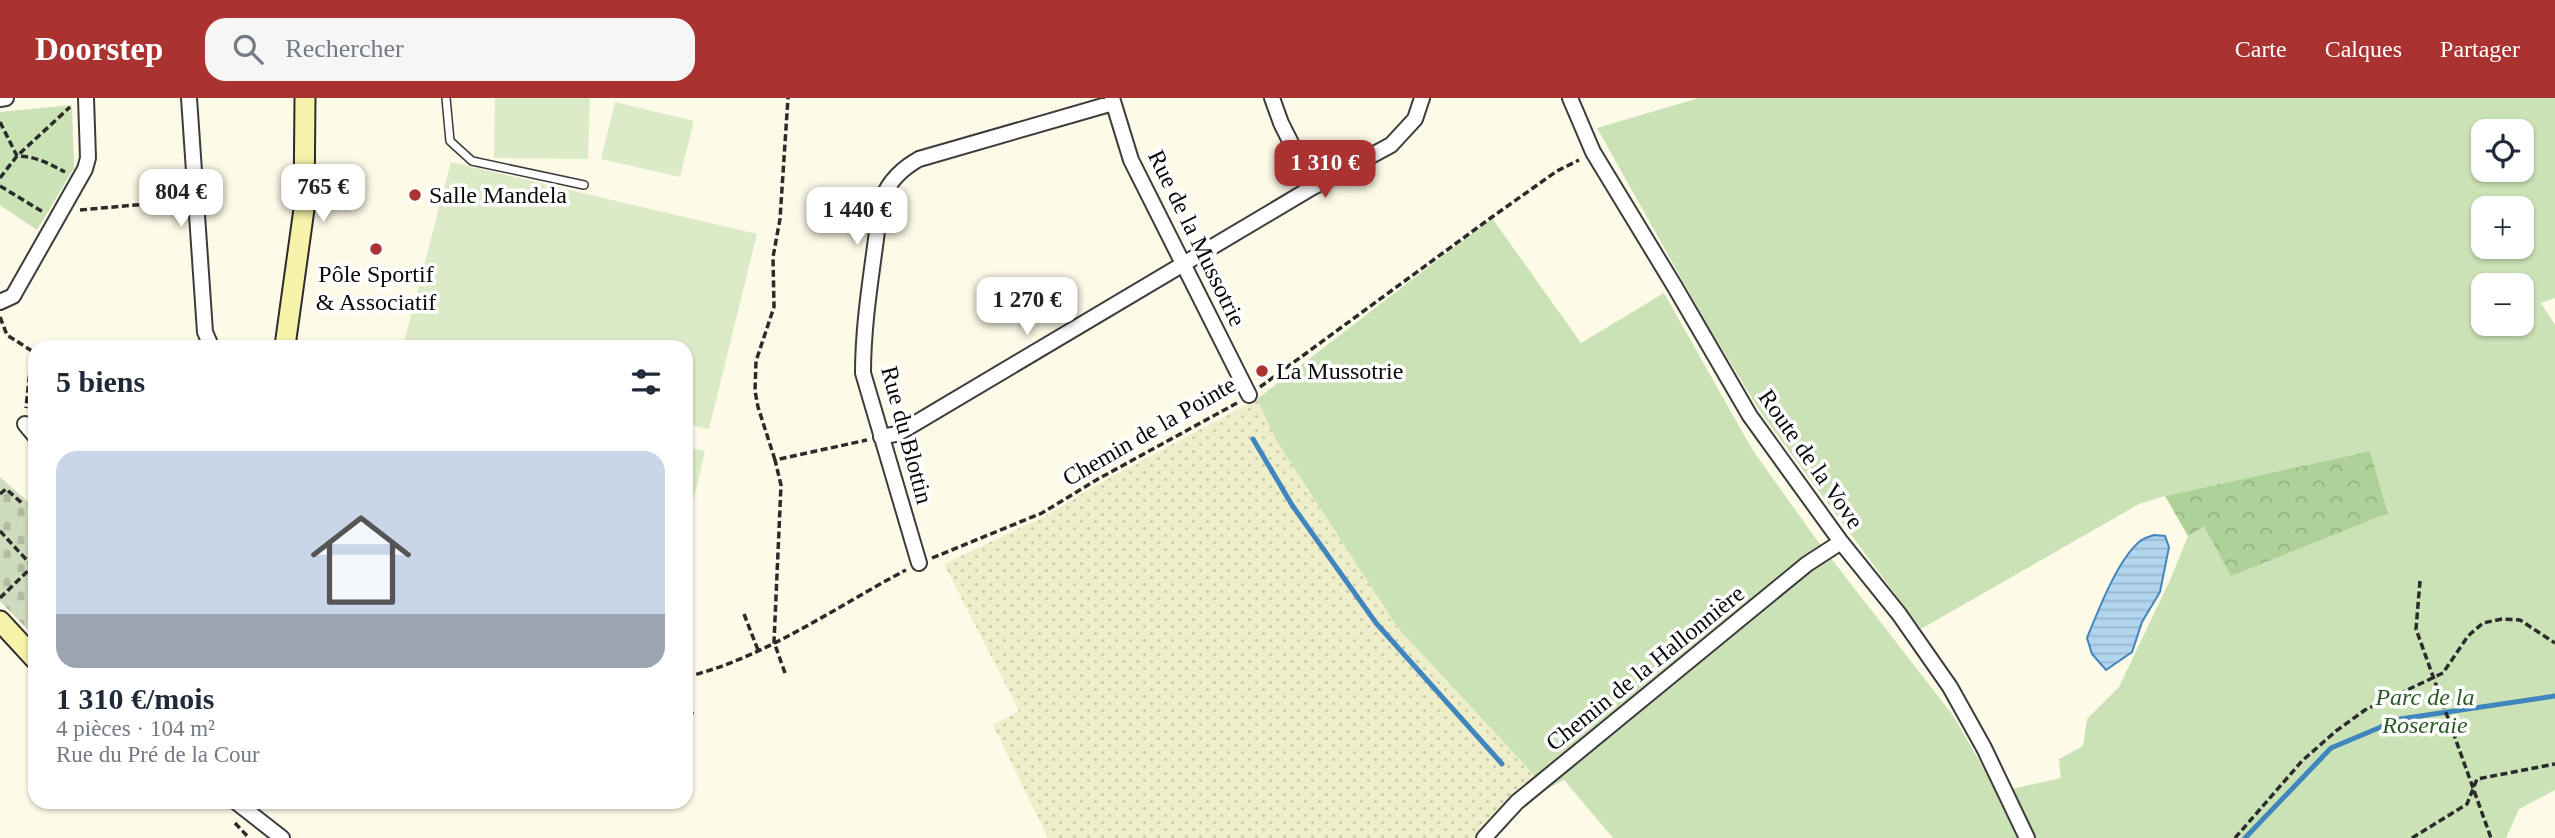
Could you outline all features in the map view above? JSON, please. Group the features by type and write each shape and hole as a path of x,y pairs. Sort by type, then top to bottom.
{"street":[{"path":"0,99 6,98"},
{"path":"189,98 205,332 208,340"},
{"path":"286,340 304,209 305,98"},
{"path":"1272,98 1281,123 1313,187"},
{"path":"881,437 896,434 909,427 1313,187 1391,145 1415,119 1422,98"},
{"name":"Route de la Vove","path":"1570,98 1593,152 1749,416 1951,687 2027,838"},
{"name":"Rue de la Mussotrie","path":"1113,100 1131,160 1249,395"},
{"name":"Rue du Blottin","path":"919,563 863,373 863,350 881,199 891,181 919,159 1113,100"},
{"path":"0,302 13,296 80,178 88,158 79,101"},
{"path":"25,424 28,428"},
{"name":"Chemin de la Hallonnière","path":"1484,838 1517,802 1807,564 1841,542"},
{"path":"0,621 28,651"},
{"path":"245,809 282,838"}],"lane":[{"path":"446,98 450,141 472,162 584,185"}],"path":[{"path":"785,673 774,642 781,485 755,391 756,361 774,307 773,257 780,219 788,98"},
{"path":"0,178 17,156 79,101"},
{"path":"0,122 17,156"},
{"name":"Chemin de la Pointe","path":"693,675 719,668 758,650 919,563 1042,513 1249,395 1546,178 1593,152"},
{"path":"17,156 31,156 80,178"},
{"path":"0,186 56,220"},
{"path":"64,205 79,210 196,200"},
{"path":"0,317 7,335 28,348"},
{"path":"25,424 28,393"},
{"path":"775,460 881,437"},
{"path":"0,494 6,489 23,504"},
{"path":"0,531 28,561"},
{"path":"0,598 28,572"},
{"path":"2420,581 2416,629 2491,838"},
{"path":"744,614 758,650"},
{"path":"2235,838 2302,761 2336,731 2365,710 2443,673 2468,636 2483,624 2502,619 2520,620 2555,643"},
{"path":"2412,838 2467,804 2477,779 2555,764"}],"green space":[{"path":"495,98 590,98 588,159 494,158"},
{"name":"Parc de la Roseraie","path":"1699,98 2555,98 2555,298 2541,303 2555,325 2555,790 2519,809 2506,838 2035,838 2011,789 2061,778 2059,759 2083,746 2087,719 2119,687 2188,536 2204,525 2388,513 2370,451 2139,504 1921,629 1761,413 1708,326 1597,128"},
{"path":"615,102 694,121 680,177 601,159"},
{"path":"72,105 74,168 37,230 0,205 0,112"},
{"path":"451,162 757,234 709,429 693,426 693,340 405,340"},
{"path":"1492,218 1581,343 1664,293 1752,449 1816,539 1952,714 2024,838 1613,838 1564,780 1547,789 1398,628 1276,440 1257,399"},
{"path":"1257,399 1276,440 1398,628 1536,777 1477,838 1048,838 993,725 1019,711 944,564 1045,516 1098,484"},
{"path":"693,448 705,451 693,502"},
{"path":"2370,451 2388,513 2231,576 2204,526 2188,536 2165,496"},
{"path":"0,477 28,502 28,630 0,601"}],"water":[{"path":"2154,535 2165,536 2169,547 2160,592 2142,622 2132,652 2106,670 2092,654 2087,638 2123,561 2141,541"}],"waterway":[{"path":"1253,439 1292,505 1376,623 1502,764"},
{"path":"2245,838 2331,748 2400,719 2555,696"}],"place":[{"name":"Salle Mandela","path":"415,195"},
{"name":"Pôle Sportif & Associatif","path":"376,249"},
{"name":"La Mussotrie","path":"1262,371"}]}
